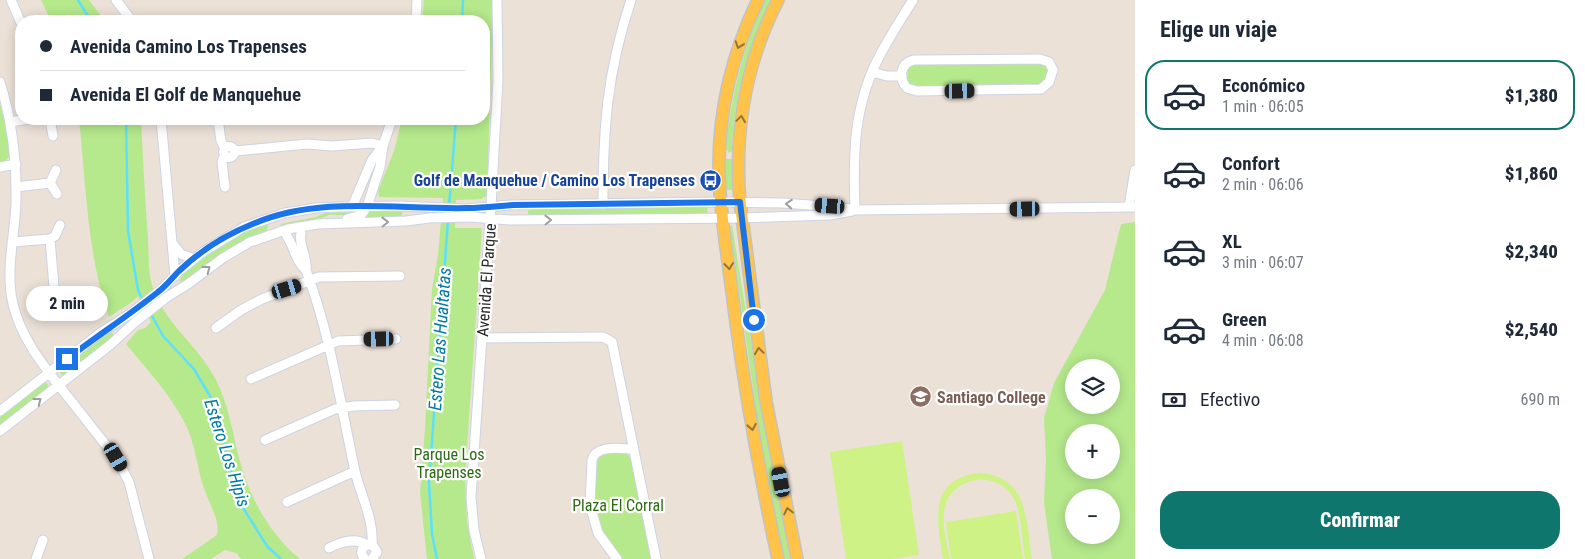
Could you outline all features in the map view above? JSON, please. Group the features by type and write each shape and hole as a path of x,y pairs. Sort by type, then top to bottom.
{"main road":[{"path":"758,0 739,46 729,81 720,152 721,202 742,369 758,463 778,559"},
{"path":"778,0 764,30 751,69 742,110 738,153 740,202 766,401 797,559"},
{"path":"720,152 729,156 738,153"}],"street":[{"path":"11,0 18,15"},
{"path":"116,0 127,15"},
{"path":"416,15 417,0"},
{"name":"Avenida El Parque","path":"481,559 474,530 471,497 498,80 498,0"},
{"path":"603,204 604,139 607,101 615,57 631,0"},
{"path":"855,210 854,142 860,108 881,52 913,0"},
{"path":"1040,59 1049,62 1053,70 1049,82 1044,88 1038,90 917,92 905,86 902,76 903,66 914,60 1040,59"},
{"path":"872,72 887,76 902,76"},
{"path":"0,82 10,122 16,164 12,242 5,275 20,326 30,346 49,373 116,457 129,482 149,559"},
{"path":"10,122 15,121"},
{"path":"51,125 53,136"},
{"path":"162,125 175,276"},
{"path":"219,125 225,152 231,157 235,151 307,144 332,146 372,143 383,146"},
{"path":"334,223 361,215 367,207 390,125"},
{"path":"352,207 372,160 383,146"},
{"path":"224,187 222,162 225,152"},
{"path":"0,167 16,164"},
{"path":"50,183 56,170"},
{"path":"466,213 491,206 721,202 830,206 855,210 1132,207 1135,170"},
{"path":"16,187 50,183"},
{"path":"50,183 57,194"},
{"path":"165,293 175,276 194,259 234,232 285,213 316,208 401,206 430,213 466,213 490,219 510,220 742,218 830,215 855,210"},
{"path":"277,232 276,225 285,213"},
{"path":"0,431 110,345 132,319 165,293 188,284 237,248 277,232 307,225 406,221 430,213"},
{"path":"12,242 50,239 55,236 60,225"},
{"path":"277,232 287,236 294,236 307,225"},
{"path":"301,232 300,240 306,261 306,270 329,344 355,471 371,521 370,545"},
{"path":"287,236 300,264 306,270"},
{"path":"50,239 54,287"},
{"path":"173,243 181,254 194,259"},
{"path":"216,328 251,304 272,294 327,276 400,276"},
{"path":"0,411 100,333 132,319"},
{"path":"482,338 603,336 610,340 614,347 656,559"},
{"path":"251,379 342,340 396,339"},
{"path":"265,440 327,412 343,407 395,405"},
{"path":"617,559 598,533 590,504 592,458 600,450 634,449"},
{"path":"287,502 355,471"},
{"path":"36,559 43,540"},
{"path":"329,548 349,541 359,541 370,545 377,552 372,559"},
{"path":"365,559 361,550 370,545"}],"green space":[{"path":"41,0 89,0 100,15 48,15"},
{"path":"424,0 493,0 490,98 490,15 423,15"},
{"path":"765,0 772,0 763,18 743,73 735,112 732,151 729,153 726,149 726,144 735,89 750,35"},
{"path":"1045,64 1049,70 1046,79 1039,85 911,87 907,82 908,68 914,65"},
{"path":"0,103 6,125 10,156 5,161 0,162"},
{"path":"80,125 141,125 149,268 152,285 170,320 204,360 221,390 241,466 252,496 277,536 300,559 241,559 236,553 225,550 211,559 182,559 217,535 216,518 203,484 189,432 183,420 160,386 126,344 138,330 145,328 151,322 138,296 109,317 96,269"},
{"name":"Parque Los Trapenses","path":"400,125 489,125 487,196 481,199 456,200 455,228 482,228 465,478 467,523 474,559 427,559 420,493 432,289 438,255 443,198 379,197 378,191 394,151"},
{"path":"725,159 732,159 732,190 726,190"},
{"path":"707,207 708,214 531,216 528,214 528,211 531,209"},
{"path":"330,211 356,213 354,215 329,215 317,220 283,226 280,224 316,217"},
{"path":"368,211 399,211 402,212 402,216 399,218 366,218"},
{"path":"1135,222 1135,559 1052,559 1044,503 1046,458 1044,418 1054,383 1065,363 1065,414 1120,414 1120,359 1067,359 1105,290 1121,224"},
{"path":"268,223 267,230 227,249 189,278 179,282 184,273 218,247"},
{"path":"732,225 766,435 790,559 784,559 760,438 730,226"},
{"path":"112,332 114,336 64,375 60,374 61,370"},
{"path":"44,382 48,384 47,389 0,425 0,417"},
{"path":"902,441 919,555 893,559 846,559 830,452"},
{"name":"Plaza El Corral","path":"626,453 632,459 651,559 623,559 603,532 595,508 596,459 602,454"},
{"path":"981,473 997,476 1017,492 1026,517 1032,559 1025,559 1020,520 1014,499 1007,490 998,484 988,480 977,480 957,488 945,506 944,526 950,559 943,559 938,517 944,492 951,483 964,476"},
{"path":"1016,511 1023,559 951,559 946,522"}],"waterway":[{"name":"Estero Los Hipis","path":"78,0 87,15"},
{"name":"Estero Las Hualtatas","path":"462,15 463,0"},
{"name":"Estero Los Hipis","path":"126,125 128,231 138,290 143,300"},
{"name":"Estero Las Hualtatas","path":"449,207 456,125"},
{"name":"Estero Las Hualtatas","path":"437,559 432,534 429,483 448,220"},
{"name":"Estero Los Hipis","path":"151,314 163,336 194,369 214,403 228,461 242,506 267,546 281,559"}],"place":[{"name":"Golf de Manquehue / Camino Los Trapenses","path":"711,180"},
{"name":"Santiago College","path":"921,397"}],"route":[{"path":"67,359 130,314 163,288 185,266 223,238 258,222 285,213 329,207 484,208 511,205 740,202 754,320"}]}
